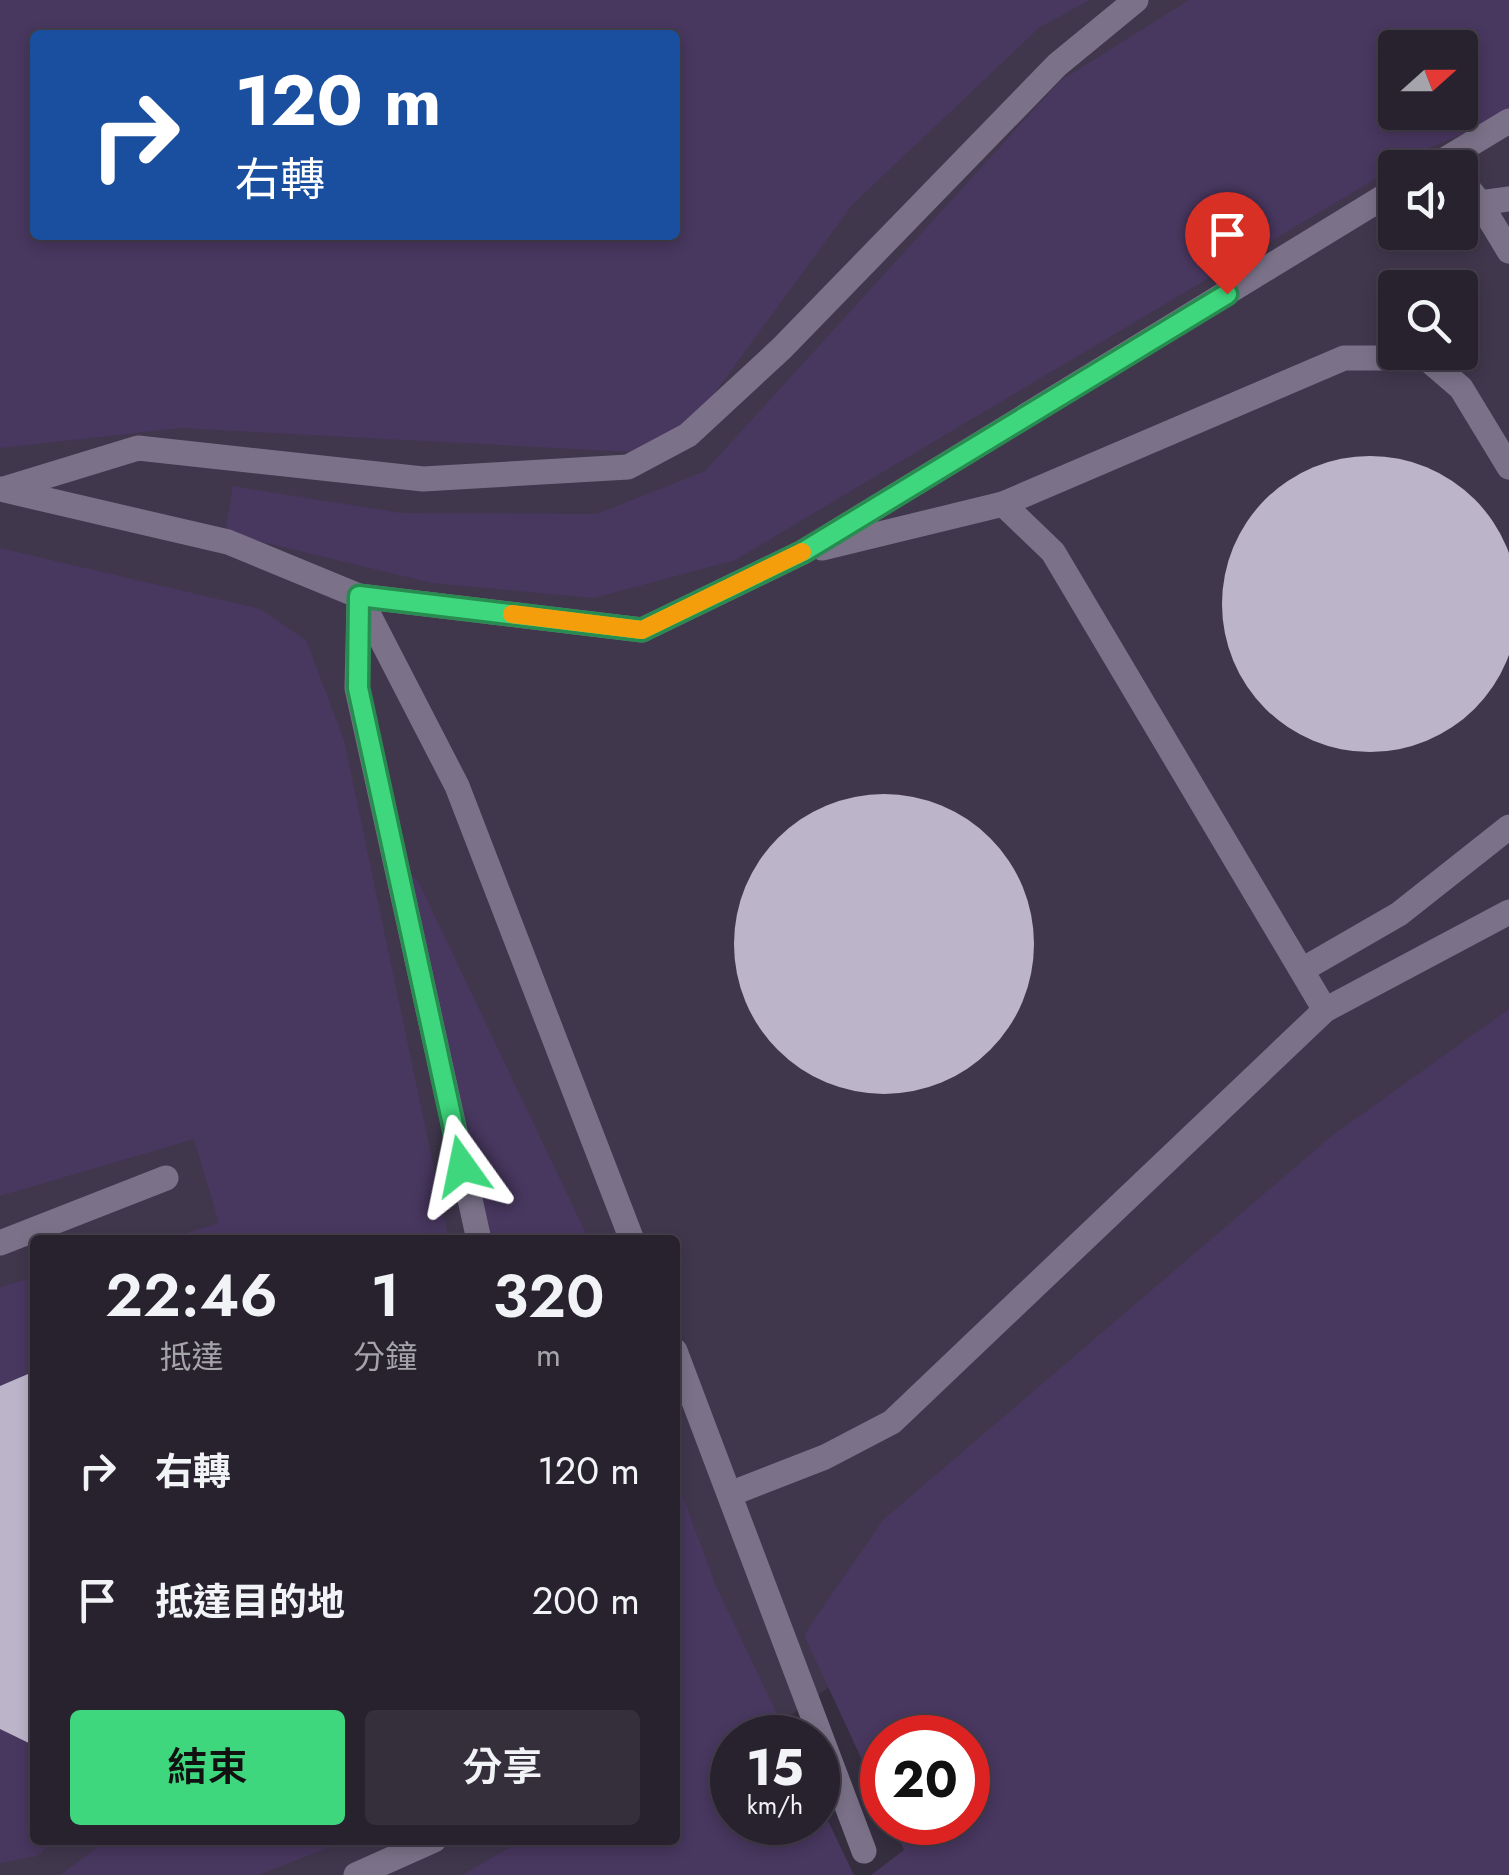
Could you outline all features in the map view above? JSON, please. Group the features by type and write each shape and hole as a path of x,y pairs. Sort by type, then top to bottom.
{"lane":[{"path":"1,489 138,448 423,479 628,468 702,423 782,348 1056,65 1136,0"},
{"path":"1470,150 1509,120"},
{"path":"1509,199 1480,203 1509,251"},
{"path":"1,489 228,542 359,596 642,630 803,552 1378,200"},
{"path":"803,552 1003,504 1344,358 1426,358 1462,388 1509,467"},
{"path":"1003,504 1053,552 1325,1010"},
{"path":"359,596 358,688 477,1235"},
{"path":"359,596 457,786 630,1235"},
{"path":"1302,970 1399,914 1509,827"},
{"path":"730,1494 825,1457 892,1422 1325,1010 1509,912"},
{"path":"0,1243 166,1178"},
{"path":"680,1364 864,1851"},
{"path":"356,1875 423,1845"}],"shaded area":[{"path":"0,0 1090,0 1040,27 852,205 670,454 181,428 0,448"},
{"path":"379,0 1509,0 1509,1179 791,1715 710,1715 710,1763 680,1797 680,1235 30,1235 30,1845 618,1845 578,1875 0,1875 0,34 30,206 30,240 680,240 680,30 633,30"},
{"path":"1189,0 1509,0 1509,116 1478,128 1478,30 1378,30 1378,130 1474,130 1424,150 1378,150 1378,177 735,560 594,598 432,583 225,533 233,486 401,513 597,514 705,471 1060,81"},
{"path":"0,548 260,609 306,640 344,740 448,1235 179,1235 219,1223 194,1139 0,1196"},
{"path":"409,873 418,881 587,1235 484,1235"},
{"path":"1509,1009 1509,1875 871,1875 904,1850 902,1845 990,1845 990,1715 860,1715 860,1756 804,1635 883,1520 1333,1135"},
{"path":"30,1278 30,1450 0,1477 0,1287"},
{"path":"680,1489 715,1584 778,1715 710,1715 710,1845 840,1845 854,1875 463,1875 514,1845 680,1845"},
{"path":"30,1720 30,1845 50,1845 37,1856 0,1863 0,1726"},
{"path":"100,1845 336,1845 258,1875 60,1875"}],"building":[{"path":"1370,456 1399,458 1427,467 1475,499 1507,547 1507,661 1475,709 1427,741 1399,750 1370,752 1341,750 1313,741 1265,709 1233,661 1224,633 1222,604 1224,575 1233,547 1265,499 1313,467 1341,458"},
{"path":"884,794 941,805 990,838 1023,887 1034,944 1023,1001 990,1050 941,1083 884,1094 827,1083 778,1050 745,1001 734,944 745,887 778,838 827,805"},
{"path":"30,1373 30,1744 0,1729 0,1386"}],"slow traffic":[{"path":"512,614 642,630 802,552"}],"route":[{"path":"462,1166 358,688 359,596 642,630 803,552 1227,294"}]}
